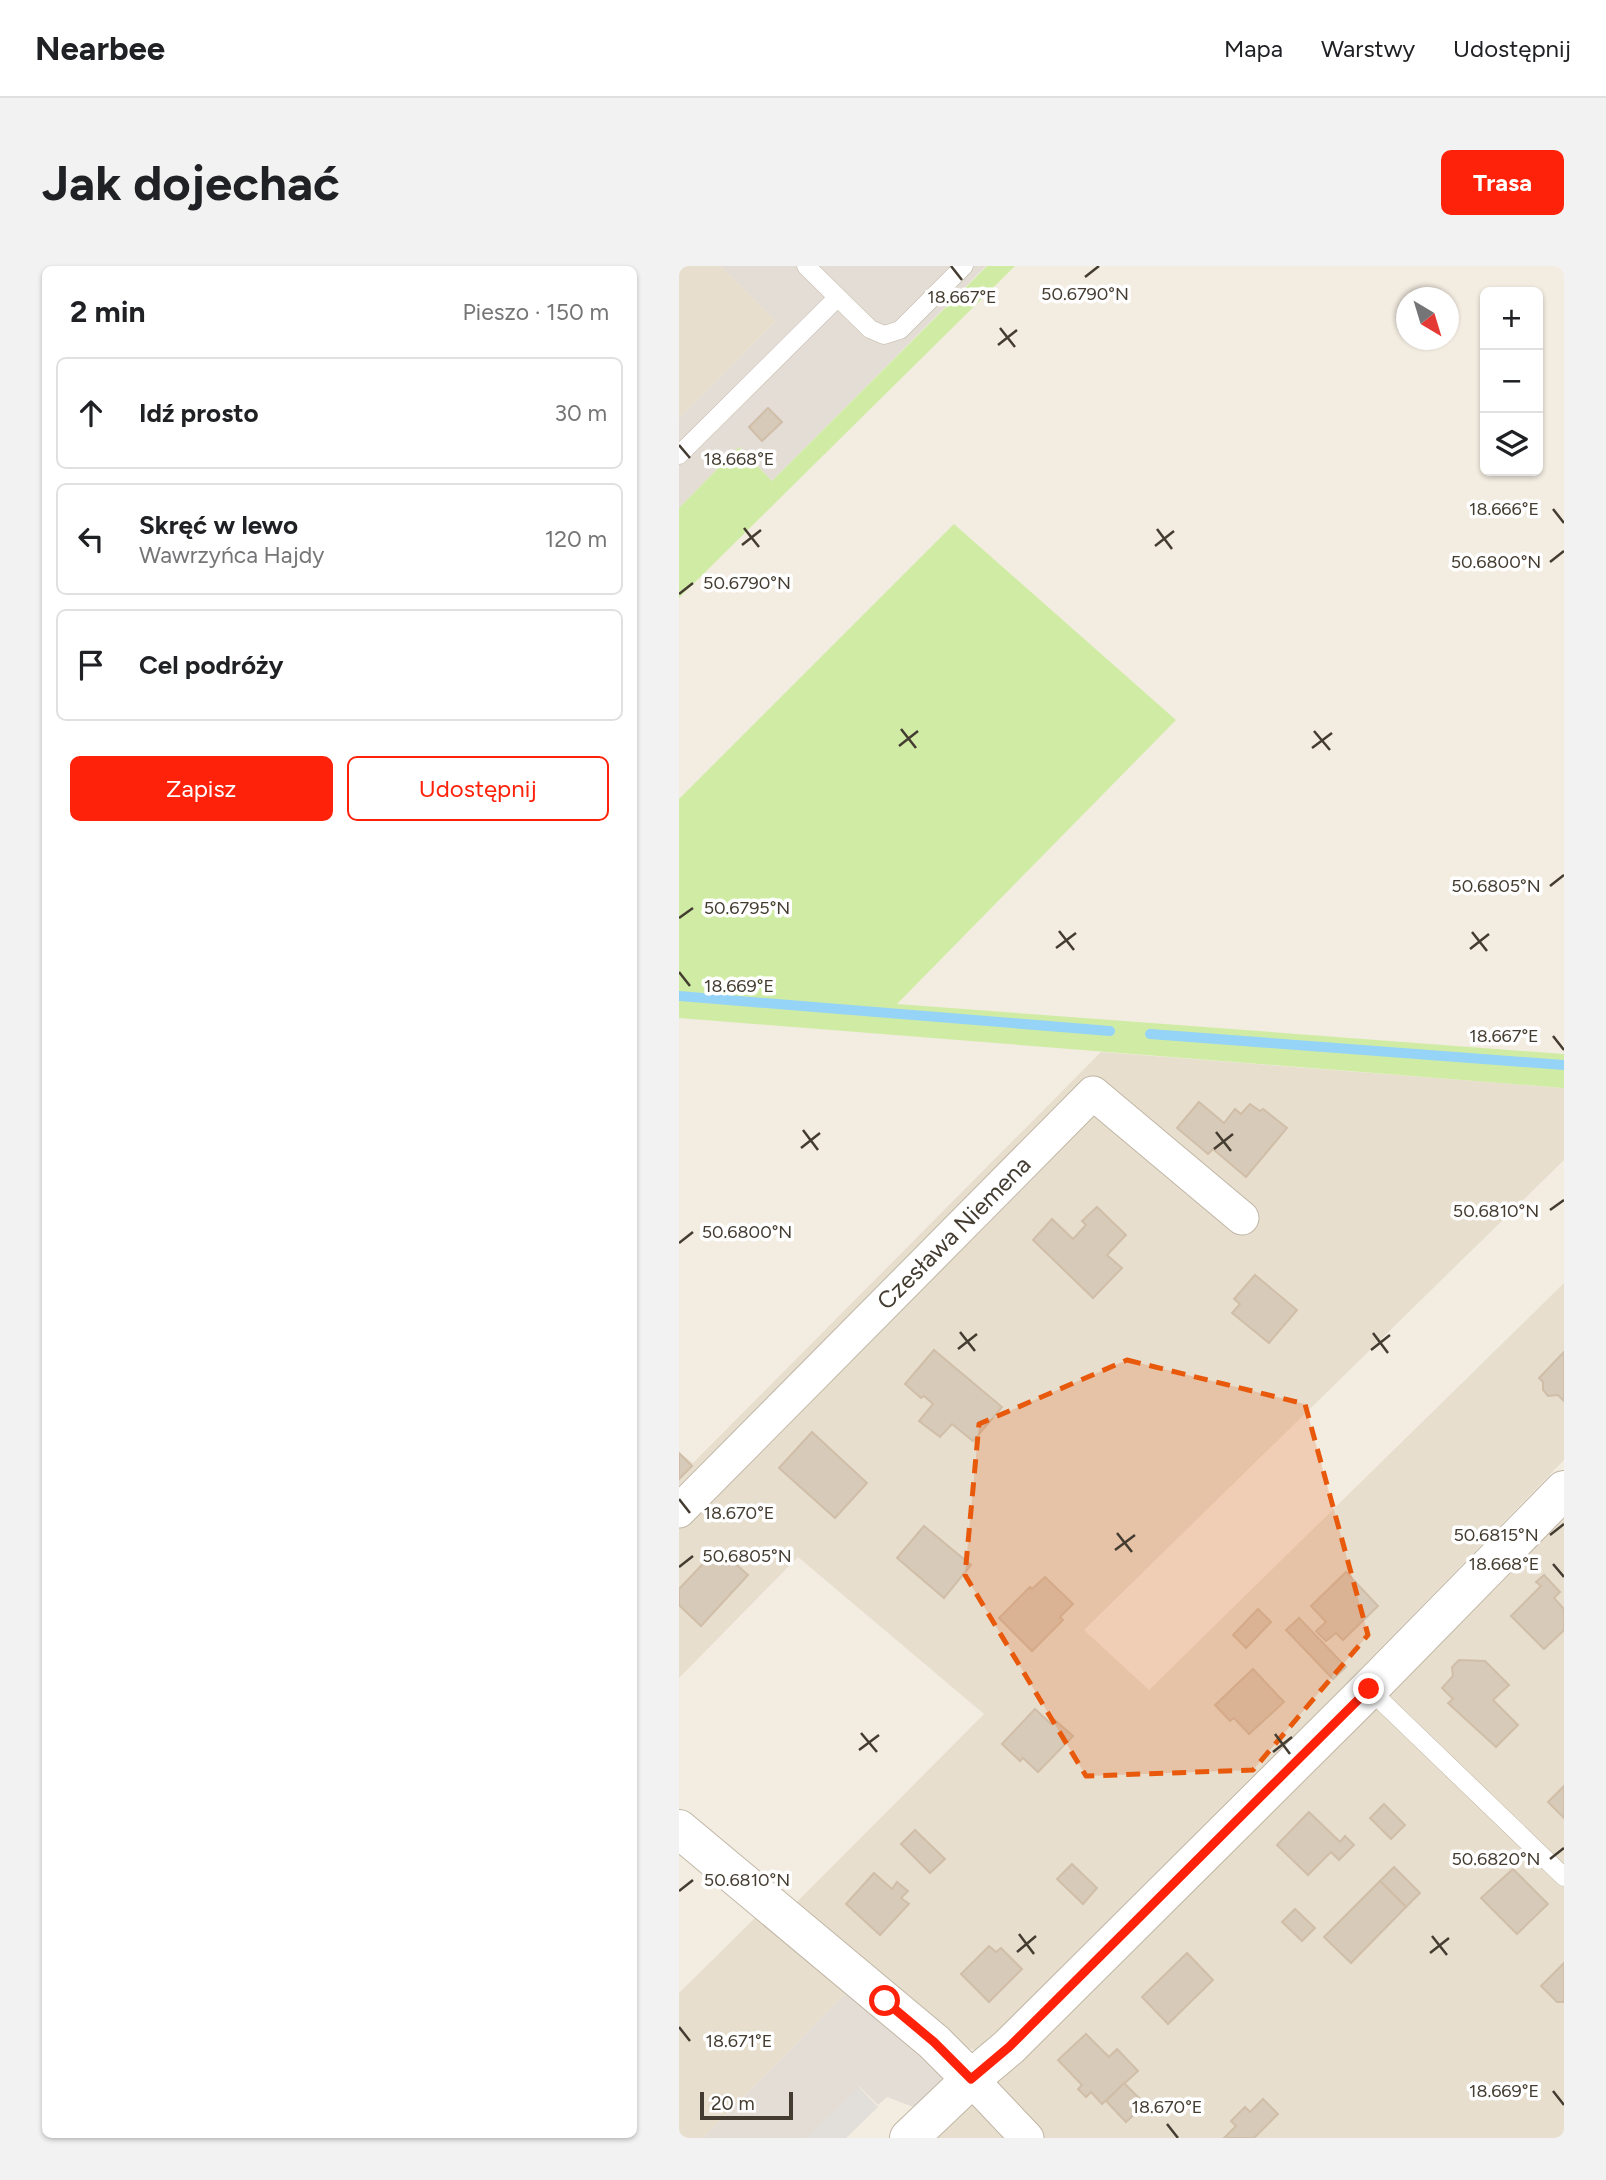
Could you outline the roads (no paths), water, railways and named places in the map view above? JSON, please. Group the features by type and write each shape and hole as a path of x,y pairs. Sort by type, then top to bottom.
{"street":[{"name":"Czesława Niemena","path":"679,1511 1093,1093 1242,1218"},
{"path":"909,2138 1009,2047 1369,1689 1564,1490"},
{"path":"679,1829 934,2042 1027,2138"}],"lane":[{"path":"806,266 870,329 876,333 893,334 964,266"},
{"path":"679,456 837,298"},
{"path":"1369,1689 1564,1877"}],"waterway":[{"path":"679,996 1110,1031"},
{"path":"1150,1034 1564,1065"}]}
